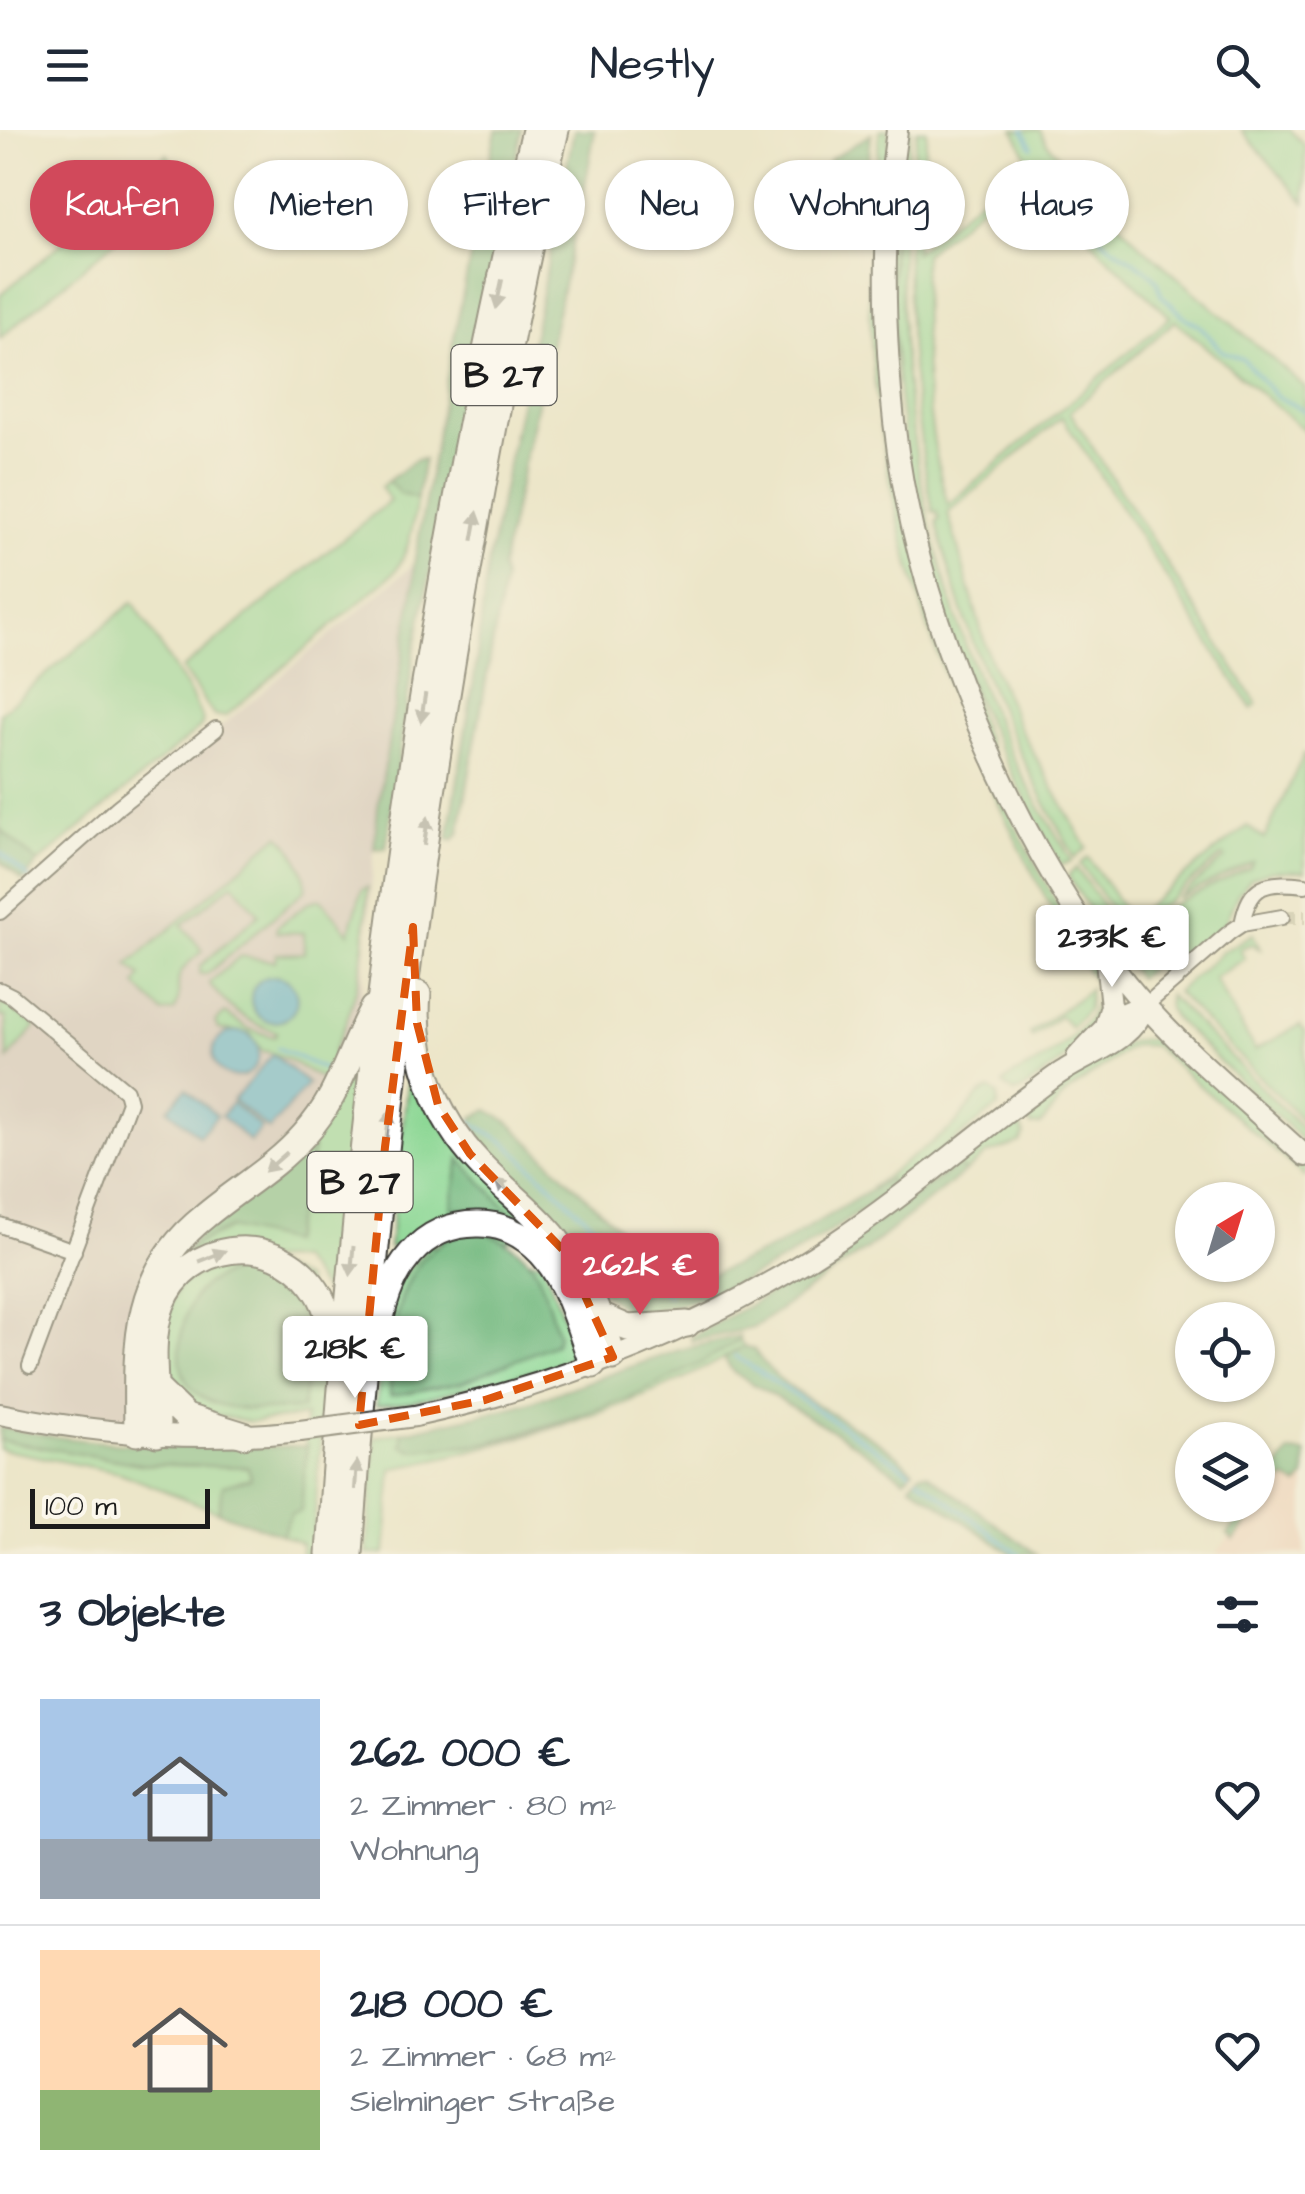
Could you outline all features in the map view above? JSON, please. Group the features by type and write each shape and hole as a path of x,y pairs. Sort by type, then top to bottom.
{"highway":[{"name":"B 27","path":"329,1554 360,1182 382,991 426,683 458,504 535,130"},
{"name":"B 27","path":"350,1554 385,1148 445,702 482,491 556,130"},
{"path":"413,928 419,971 417,1023 422,1056 438,1105 470,1154 556,1239 598,1314 603,1361"},
{"path":"147,1434 138,1329 157,1274 196,1223 274,1165 313,1125 335,1093 382,991"},
{"path":"361,1396 374,1366 381,1316 394,1276 423,1240 461,1225 501,1226 536,1247 603,1361"},
{"path":"147,1434 157,1389 156,1327 167,1293 190,1267 211,1255 235,1248 257,1249 280,1257 310,1280 329,1312 333,1345 343,1373"},
{"path":"598,1314 628,1328 687,1324"},
{"path":"157,1389 186,1417 244,1435"}],"street":[{"path":"897,130 886,227 895,426 916,538 944,630 993,756 1040,852 1104,954 1175,1036 1305,1156"},
{"path":"0,912 118,807 216,729"},
{"path":"1242,924 1252,892 1269,884 1305,885"},
{"path":"0,1414 147,1434 300,1431 415,1416 510,1393 603,1361 757,1289 834,1242 1109,1036 1126,1012 1146,1005 1242,924 1279,917 1279,899 1269,884"},
{"path":"1104,954 1111,1006 1109,1036"},
{"path":"0,990 26,1006 126,1091 127,1110 30,1366"},
{"path":"1109,1036 1175,1036"},
{"path":"0,1225 74,1251"}],"highlighted area":[{"path":"413,927 417,1023 438,1105 470,1154 565,1252 613,1357 485,1400 359,1425 385,1147"}],"shaded area":[{"path":"414,564 378,807 362,996 352,1058 137,1433 0,1414 0,912"},
{"path":"1305,1456 1305,1554 1216,1554 1241,1522 1275,1522 1275,1485"}],"green space":[{"path":"496,130 522,130 516,160 490,160"},
{"path":"574,130 595,130 585,186 585,160 568,160"},
{"path":"880,130 888,130 889,160 877,160"},
{"path":"902,130 911,130 908,160 900,160"},
{"path":"917,130 927,130 924,160 913,160"},
{"path":"1014,130 1040,130 1062,160 1026,160"},
{"path":"1241,130 1290,130 1305,146 1305,203"},
{"path":"871,134 869,160 829,160"},
{"path":"985,194 985,203 965,219 965,210"},
{"path":"1129,233 1305,387 1305,431 1175,321 1070,412 1257,704 1252,709 1062,417 948,513 988,654 1019,727 1087,848 1075,858 994,695 949,568 937,512 933,512 917,417 908,250 929,250 924,254 927,381 934,444 948,505 1170,317 1100,250 1129,250"},
{"path":"53,250 104,250 0,338 0,295"},
{"path":"472,250 497,250 415,647 386,848 374,849 414,564"},
{"path":"550,250 571,250 501,568 504,579 459,834 453,840 448,839 487,570"},
{"path":"870,250 890,250 895,466 1015,825 1074,936 1099,973 1101,993 1010,827 937,653 909,562 888,470 874,376"},
{"path":"894,250 902,250 905,365 929,519 949,595 975,669 1012,757 1072,861 1061,865 999,748 948,625 909,467 893,305"},
{"path":"424,459 417,499 400,494 388,481 415,460"},
{"path":"388,481 401,494 417,499 407,546 395,572 226,716 214,716 182,669 390,501 381,487"},
{"path":"133,602 191,695 203,721 201,727 38,863 0,829 0,713"},
{"path":"1305,752 1305,871 1271,871 1252,878 1238,894 1224,925 1165,979 1131,936 1164,909 1250,867 1252,862 1177,899 1225,858 1223,855 1163,905 1136,917 1138,921 1148,916 1128,933 1080,864 1088,857 1130,919 1247,826 1264,839"},
{"path":"0,829 38,863 23,881 0,861"},
{"path":"279,835 298,860 305,890 207,974 200,974 200,966 259,914 233,883 182,925 203,951 181,973 174,1011 163,1013 136,985 141,976 128,965"},
{"path":"1076,868 1149,969 1138,978 1068,876"},
{"path":"368,887 356,992 333,1052 334,1068 324,1080 262,1051 250,1033 218,1029 215,1022 225,1013 247,1028 274,1037 277,1032 239,1014 209,983 240,956 275,961 276,954 304,953 304,933 276,932 277,927 309,902 321,899 349,933 362,889"},
{"path":"1253,934 1260,949 1251,944 1240,949 1245,959 1214,978 1255,1050 1300,1025 1305,1032 1305,1123 1176,992 1222,952"},
{"path":"1090,989 1088,1009 1071,1028 1060,1016 1032,1037 1030,1033"},
{"path":"1169,995 1305,1131 1305,1143 1174,1018 1168,1009"},
{"path":"1097,999 1106,999 1102,1013 1073,1051 1021,1091 1014,1093 1003,1084 1073,1036 1089,1018"},
{"path":"0,1000 36,1026 8,1059 6,1017 0,1017"},
{"path":"1153,1039 1174,1050 1305,1166 1305,1177 1154,1046 1127,1049 1064,1095 1041,1125 1031,1126 1025,1115 1058,1085 1129,1042"},
{"path":"411,1053 538,1238 389,1248","holes":["460,1160 517,1221 488,1211 452,1208"]},
{"path":"360,1060 333,1302 299,1259 183,1262 157,1284","holes":["312,1149 230,1228 198,1243"]},
{"path":"990,1089 998,1095 998,1107 895,1187 889,1180 870,1188 953,1127 980,1094"},
{"path":"488,1110 509,1122 680,1283 693,1283 777,1246 889,1179 895,1187 770,1268 700,1298 629,1313 602,1292 572,1239 549,1210 479,1143 473,1117"},
{"path":"1013,1120 1024,1135 1020,1143 987,1154 965,1172 958,1165 877,1223"},
{"path":"305,1146 313,1149 290,1242 230,1228 198,1243 170,1269 199,1234"},
{"path":"460,1159 520,1222 488,1211 451,1208"},
{"path":"958,1165 965,1172 867,1249 753,1328 692,1341 691,1337 787,1284"},
{"path":"482,1230 517,1249 536,1270 558,1335 555,1344 462,1382 390,1396 394,1329 406,1285 432,1250 451,1237"},
{"path":"433,1240 542,1262 575,1347 568,1358 550,1367 411,1402 376,1406 385,1321 399,1280"},
{"path":"241,1252 305,1280 327,1354 312,1554 301,1554 301,1543 282,1535 306,1464 305,1416 250,1422 195,1411 166,1385 162,1325 179,1285"},
{"path":"237,1270 263,1278 281,1289 294,1304 306,1341 302,1409 228,1407 201,1397 185,1379 180,1343 193,1299 218,1277"},
{"path":"739,1336 740,1340 703,1362 632,1397 575,1417 485,1443 413,1450 402,1446 403,1432 518,1406 679,1350"},
{"path":"740,1340 744,1346 703,1369 618,1406 484,1448 392,1469 385,1554 367,1554 375,1437 403,1432 402,1446 456,1446 521,1435 618,1402"},
{"path":"744,1346 754,1349 786,1384 875,1439 913,1470 905,1479 848,1440 733,1372 724,1358"},
{"path":"0,1427 153,1446 307,1446 301,1511 291,1514 282,1535 218,1512 223,1485 251,1478 248,1467 140,1464 0,1440"},
{"path":"0,1440 140,1464 248,1467 251,1478 223,1485 218,1512 120,1473 0,1449"},
{"path":"1290,1452 1305,1453 1305,1478 1298,1485 1286,1479 1275,1489 1275,1472"},
{"path":"920,1473 927,1473 1037,1554 1012,1554 911,1485"},
{"path":"1237,1522 1248,1522 1234,1540 1228,1534"}],"water":[{"path":"274,976 291,982 297,999 291,1016 274,1022 257,1016 251,999 257,982"},
{"path":"236,1031 253,1037 259,1054 253,1071 236,1077 219,1071 213,1054 219,1037"},
{"path":"273,1054 308,1084 269,1130 233,1100"},
{"path":"186,1089 217,1116 199,1136 168,1109"},
{"path":"232,1103 261,1128 250,1142 221,1116"}],"waterway":[{"path":"1023,130 1032,147"},
{"path":"1041,159 1053,183 1072,205 1094,218 1093,230 1105,242 1148,271 1158,282 1161,295 1200,326 1222,351 1243,359 1276,396 1305,411"},
{"path":"0,852 30,879"},
{"path":"278,1048 328,1071"},
{"path":"469,1121 506,1143 668,1295"},
{"path":"735,1356 910,1471"},
{"path":"918,1478 1019,1554"}],"tunnel":[{"path":"1282,917 1305,917"}]}
